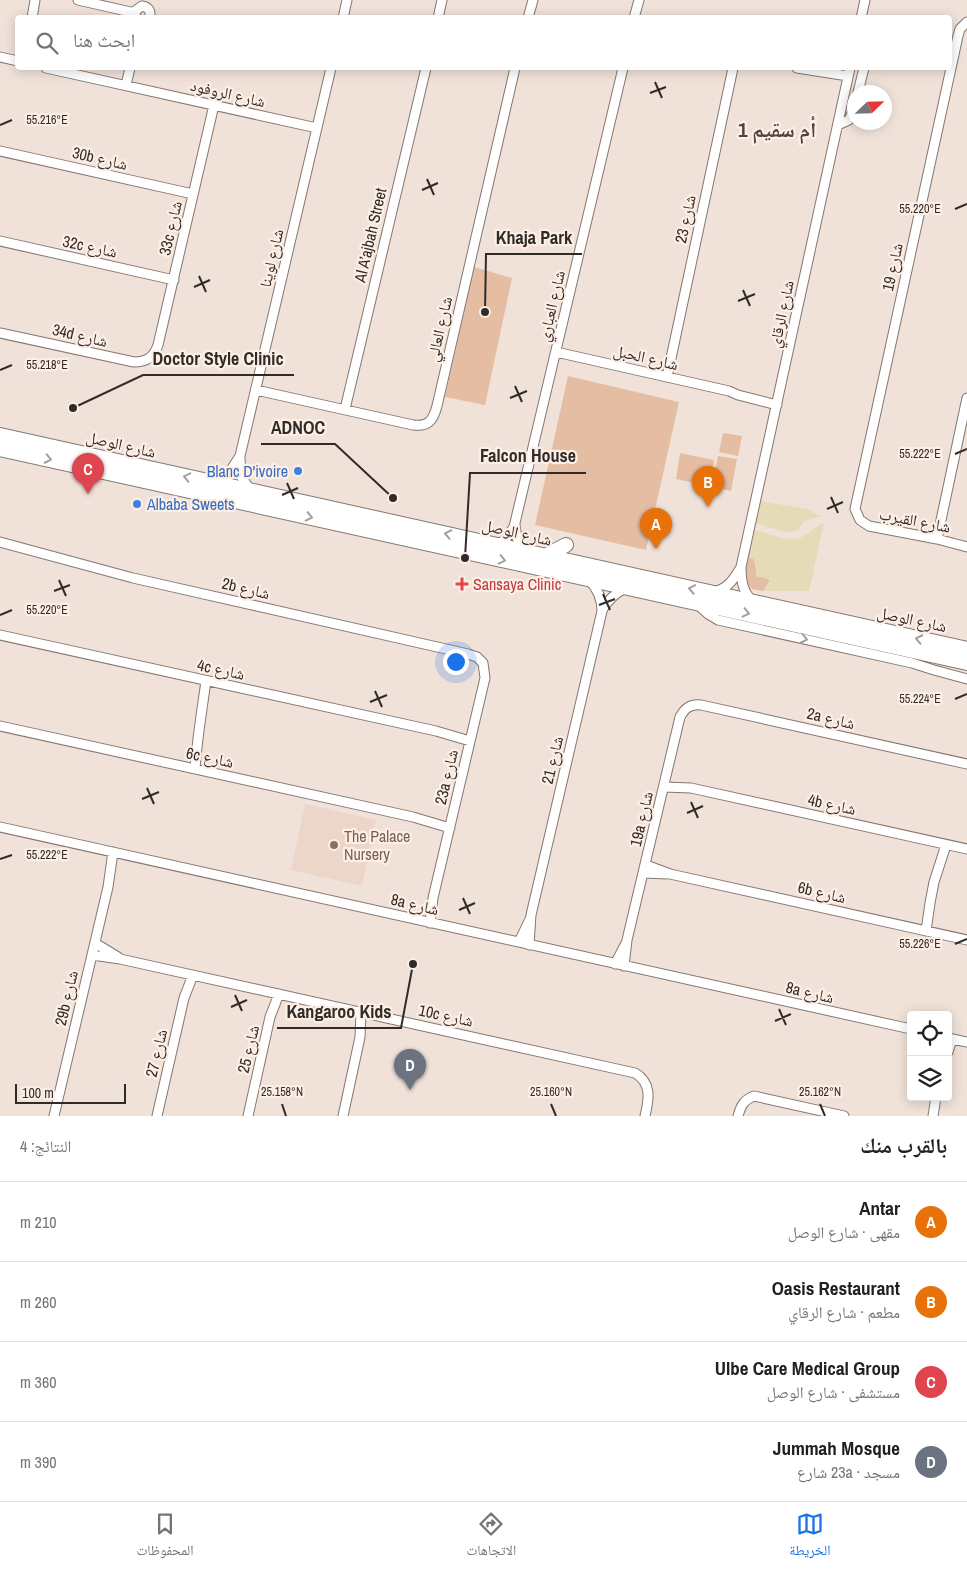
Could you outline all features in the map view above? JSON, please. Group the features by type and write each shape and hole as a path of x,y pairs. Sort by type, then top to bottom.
{"main road":[{"name":"شارع الوصل","path":"0,435 216,490 250,491 276,503 626,588 967,663"},
{"name":"شارع الوصل","path":"0,449 496,545 967,650"},
{"path":"202,502 216,490"},
{"path":"546,556 566,546"}],"street":[{"path":"33,15 36,0"},
{"path":"78,0 135,15 138,8 144,3 151,15"},
{"path":"344,15 347,0"},
{"path":"439,15 442,0"},
{"path":"529,15 533,0"},
{"path":"635,15 638,0"},
{"path":"862,15 865,0"},
{"name":"شارع 19","path":"952,64 960,29 967,22"},
{"path":"0,57 15,60"},
{"name":"شارع الروفود","path":"55,70 316,128"},
{"path":"126,85 130,70"},
{"name":"شارع لوينا","path":"250,491 241,476 240,456 330,70"},
{"name":"Al A’ajbah Street","path":"345,409 426,70"},
{"name":"شارع العالي","path":"256,390 420,426 426,425 432,420 435,414 515,70"},
{"name":"شارع العباري","path":"496,545 509,536 516,522 622,70"},
{"name":"شارع 23","path":"666,377 733,70"},
{"path":"805,70 812,73 848,75"},
{"path":"860,85 864,70"},
{"name":"شارع 19","path":"860,520 856,513 856,505 951,70"},
{"name":"شارع الرقاي","path":"753,603 743,586 741,567 848,75"},
{"name":"33c شارع","path":"153,356 158,345 174,280 214,105"},
{"path":"838,125 847,120"},
{"name":"30b شارع","path":"0,151 193,194"},
{"name":"32c شارع","path":"0,241 174,280"},
{"name":"34d شارع","path":"0,333 134,362 147,360 153,356"},
{"name":"شارع الحبل","path":"556,352 729,391 738,395 777,402"},
{"path":"938,539 967,398"},
{"name":"شارع لوينا","path":"216,490 230,473 240,456"},
{"name":"شارع القيرب","path":"860,520 869,526 967,546"},
{"name":"شارع العباري","path":"516,522 517,538 525,552"},
{"name":"2b شارع","path":"0,542 133,578 468,654 477,657 484,663"},
{"name":"شارع الرقاي","path":"712,593 728,586 741,567"},
{"name":"شارع 21","path":"589,579 598,590 602,611"},
{"name":"شارع 21","path":"529,944 531,916 602,611 609,599 620,590 626,588"},
{"path":"694,602 718,620 912,663 967,678"},
{"name":"4c شارع","path":"0,635 436,732 471,738"},
{"name":"23a شارع","path":"427,922 485,678 484,663"},
{"path":"190,768 210,681"},
{"name":"2a شارع","path":"688,706 701,705 967,764"},
{"name":"19a شارع","path":"624,966 627,940 680,718 688,706"},
{"name":"6c شارع","path":"0,726 450,825"},
{"name":"4b شارع","path":"666,777 691,788"},
{"name":"4b شارع","path":"664,787 691,788 967,849"},
{"name":"8a شارع","path":"0,827 907,1029"},
{"path":"923,930 943,844"},
{"name":"29b شارع","path":"54,1116 116,853"},
{"name":"6b شارع","path":"645,869 652,874 670,874 967,940"},
{"name":"شارع 21","path":"518,942 531,916"},
{"name":"19a شارع","path":"615,964 627,940"},
{"name":"10c شارع","path":"95,943 120,959"},
{"name":"10c شارع","path":"92,954 635,1073 646,1082 648,1092 645,1116"},
{"name":"شارع 27","path":"157,1116 189,974"},
{"name":"شارع 25","path":"248,1116 275,993"},
{"path":"343,1116 365,1013"},
{"path":"952,1038 967,1042"},
{"path":"738,1116 743,1102 754,1096 828,1114 844,1116"},
{"path":"932,1116 935,1101"}],"shaded area":[{"path":"474,267 512,278 485,405 445,397"},
{"path":"568,376 679,402 646,550 535,525"},
{"path":"723,433 742,436 738,456 719,452"},
{"path":"680,453 714,460 709,486 676,479"},
{"path":"718,456 737,459 731,491 712,487"},
{"path":"749,558 754,559 756,576 767,578 770,581 763,591 752,589 745,582 744,561"},
{"name":"The Palace Nursery","path":"305,804 376,820 362,886 291,870"}],"sand":[{"path":"760,501 811,510 813,513 822,516 805,521 794,532 776,530 755,523"},
{"path":"824,523 809,591 763,591 770,583 769,579 756,576 754,559 749,558 744,561 752,530 791,539 804,536"}],"place":[{"name":"Khaja Park","path":"485,312"},
{"name":"Doctor Style Clinic","path":"73,408"},
{"name":"Blanc D'ivoire","path":"298,471"},
{"name":"Ulbe Care Medical Group","path":"88,494"},
{"name":"ADNOC","path":"393,498"},
{"name":"Albaba Sweets","path":"137,504"},
{"name":"Oasis Restaurant","path":"708,507"},
{"name":"Antar","path":"656,549"},
{"name":"Falcon House","path":"465,558"},
{"name":"Sansaya Clinic","path":"462,584"},
{"name":"The Palace Nursery","path":"334,845"},
{"name":"Kangaroo Kids","path":"413,964"},
{"name":"Jummah Mosque","path":"410,1090"}],"district":[{"name":"أم سقيم 1","path":"777,129"}]}
